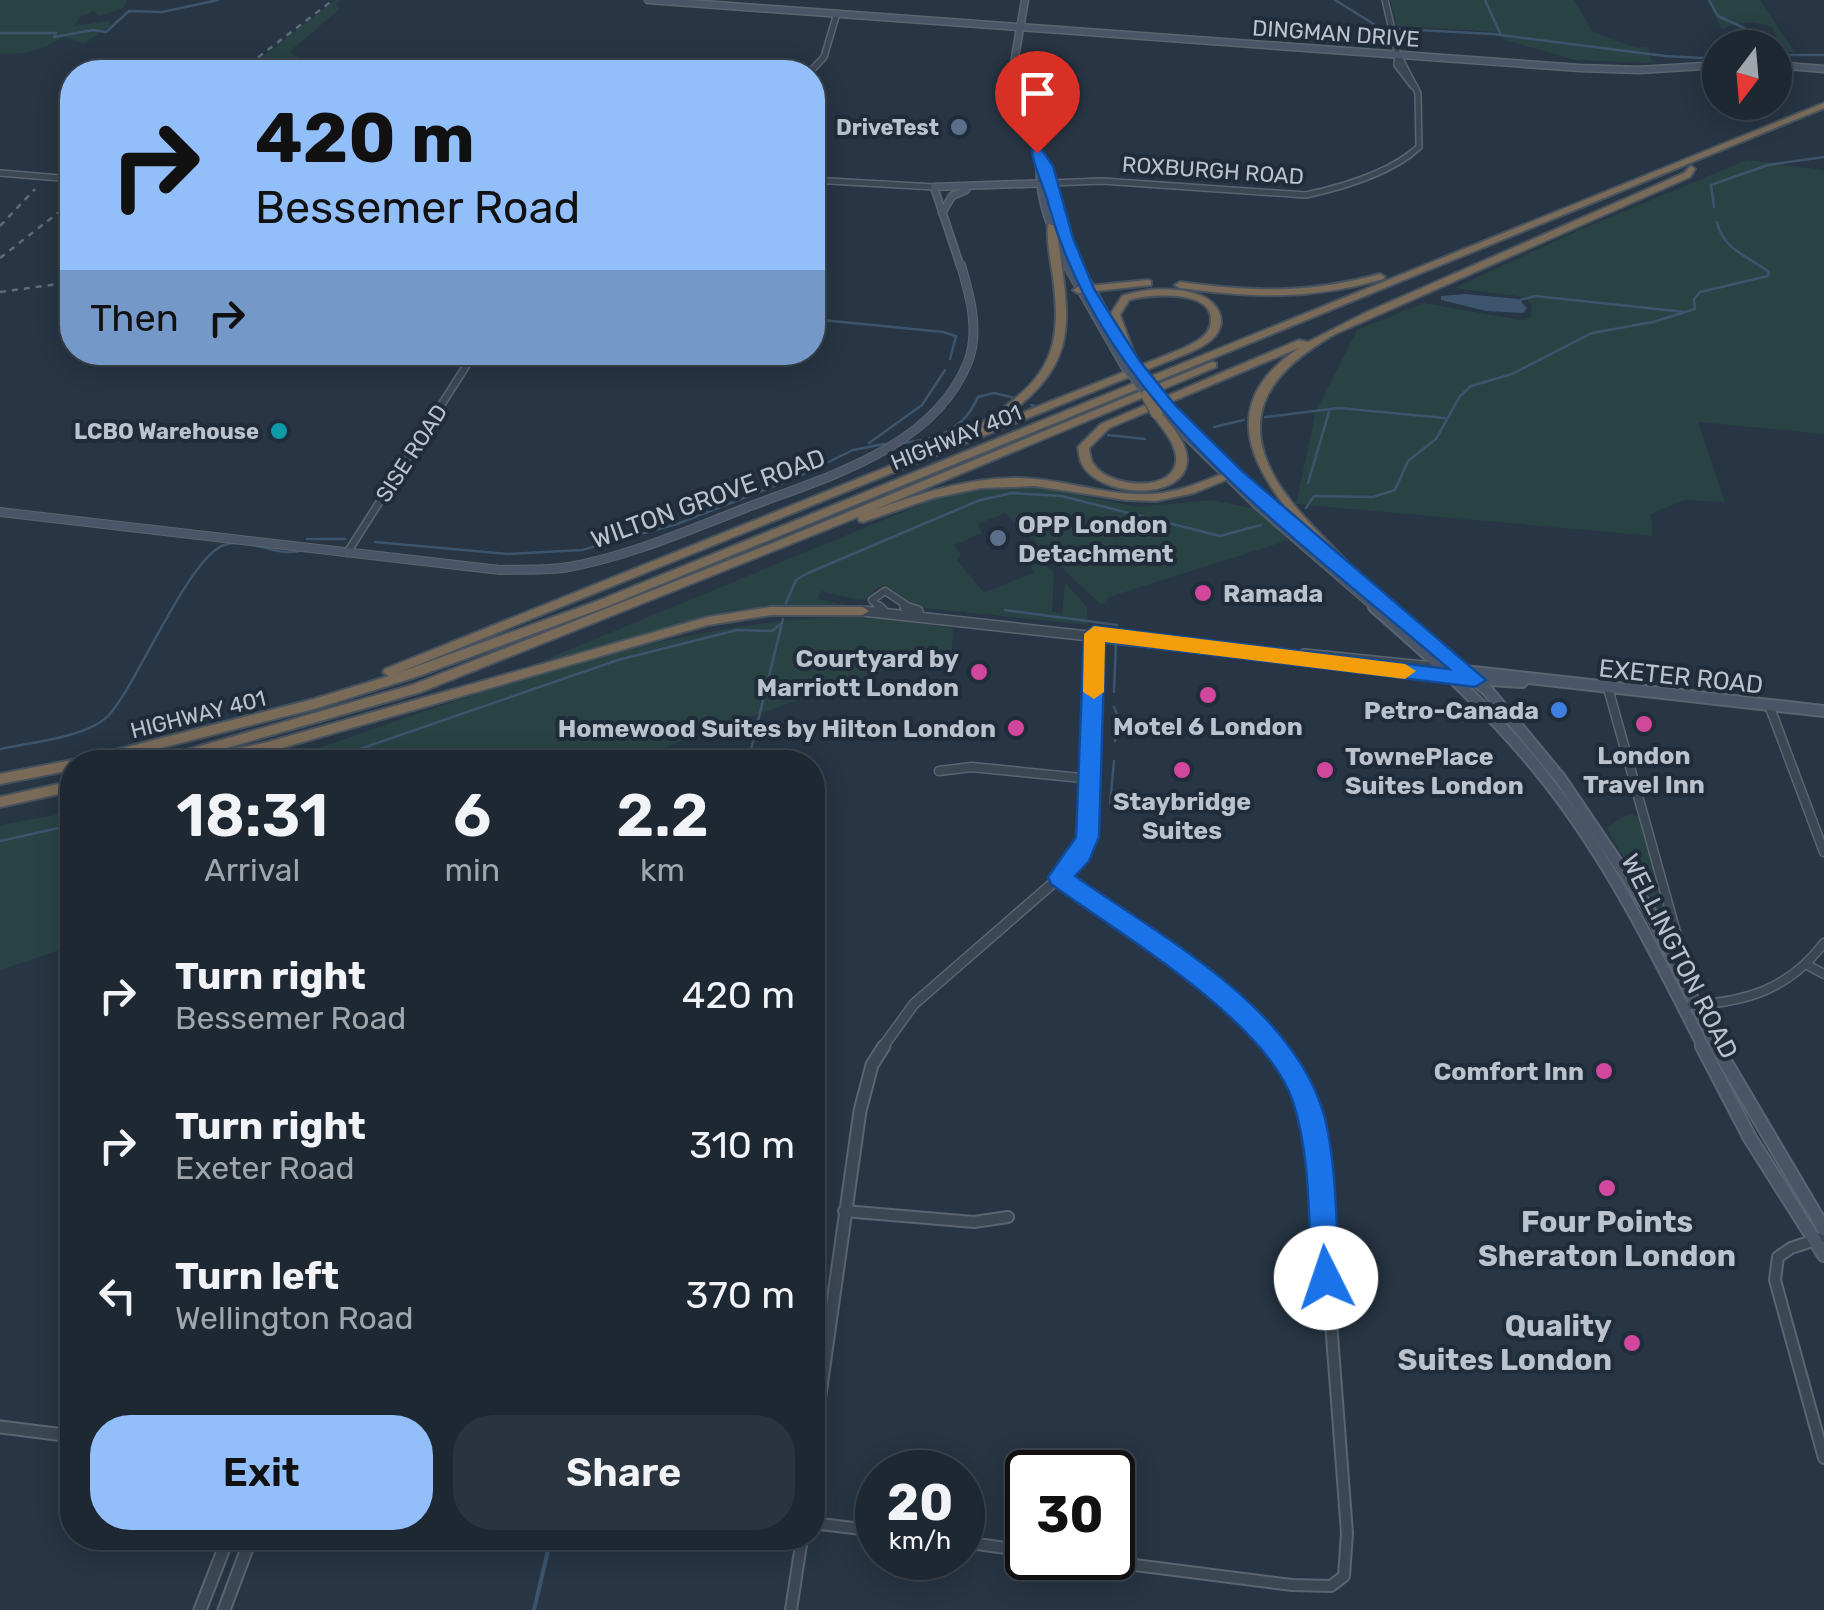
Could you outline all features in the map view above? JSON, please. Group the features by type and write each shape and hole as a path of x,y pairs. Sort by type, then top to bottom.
{"highway":[{"name":"HIGHWAY 401","path":"136,750 412,674 599,604 1824,105"},
{"name":"HIGHWAY 401","path":"203,750 416,688 776,546 1824,114"},
{"path":"1147,395 1163,412 1182,460 1175,475 1166,482 1134,488 1110,483 1088,469 1082,460 1083,447 1105,426 1353,322 1686,175 1691,169"},
{"path":"880,475 984,426 1013,409 1039,385 1062,336 1062,293 1051,226"},
{"path":"1082,290 1164,283 1259,296 1297,295 1355,284 1462,251"},
{"path":"243,723 386,673 1196,344 1214,328 1215,318 1209,308 1186,294 1164,290 1125,298 1115,315 1128,364"},
{"path":"1345,567 1277,491 1262,466 1255,419 1265,387 1275,373 1297,353 1353,322"},
{"path":"776,546 946,490 999,482 1053,483 1146,498 1169,496 1230,475"},
{"path":"249,750 708,621 771,611 862,611"},
{"path":"0,778 60,767"},
{"path":"0,802 60,789"}],"main road":[{"name":"DINGMAN DRIVE","path":"648,0 1398,54 1649,69 1702,66"},
{"path":"1025,0 1014,62 1040,162 1037,166 1082,290"},
{"path":"1792,66 1824,69"},
{"path":"1045,183 1051,226 1082,290 1147,395"},
{"name":"ROXBURGH ROAD","path":"934,187 1045,183"},
{"path":"942,213 952,196 987,186"},
{"name":"WILTON GROVE ROAD","path":"0,512 500,570 564,568 646,546 846,469 895,442 957,384 972,350 973,314 934,187"},
{"name":"WELLINGTON ROAD","path":"1128,364 1163,412 1230,475 1444,668 1459,675"},
{"name":"WELLINGTON ROAD","path":"1230,475 1345,567 1459,675 1542,774 1595,844 1634,906 1739,1117 1818,1238 1824,1255"},
{"path":"1459,675 1530,741"},
{"name":"EXETER ROAD","path":"1459,675 1475,680 1533,682"},
{"name":"EXETER ROAD","path":"1459,675 1824,711"},
{"name":"WELLINGTON ROAD","path":"1475,680 1530,741 1610,847 1650,910 1750,1110 1824,1229"}],"street":[{"path":"1384,0 1398,54"},
{"path":"821,60 836,13"},
{"name":"ROXBURGH ROAD","path":"1045,183 1122,182 1284,196 1330,190 1414,154 1422,140 1415,88 1399,70 1398,54"},
{"path":"0,173 60,178"},
{"name":"ROXBURGH ROAD","path":"825,181 934,187"},
{"name":"SISE ROAD","path":"347,552 467,365"},
{"name":"EXETER ROAD","path":"889,614 874,605 878,593 891,593 912,610 1094,634"},
{"name":"EXETER ROAD","path":"862,611 1459,675"},
{"path":"825,1354 844,1211 872,1065 890,1032 914,1004 1060,877 1080,854 1088,837 1094,634"},
{"name":"EXETER ROAD","path":"1286,655 1444,668"},
{"path":"1608,688 1696,1005"},
{"path":"1769,705 1824,852"},
{"path":"939,771 972,767 1090,779"},
{"path":"1060,877 1242,1008 1274,1041 1298,1079 1318,1151 1347,1534 1344,1576 1331,1586 1292,1585 1135,1565"},
{"path":"1682,1006 1751,1000 1787,983 1809,966 1824,943"},
{"path":"1809,966 1824,974"},
{"path":"844,1211 974,1222 1008,1217"},
{"path":"1818,1238 1778,1256 1775,1280 1824,1458"},
{"path":"0,1427 60,1434"},
{"path":"825,1525 855,1529"},
{"path":"200,1610 223,1550"},
{"path":"224,1610 246,1550"},
{"path":"791,1610 800,1550"}],"green space":[{"path":"0,0 127,0 123,8 99,16 94,11 81,16 74,26 109,21 111,25 84,44 64,37 34,51 0,54"},
{"path":"335,0 341,0 336,4 340,9 289,52 303,60 258,60"},
{"path":"1390,0 1574,0 1593,32 1637,48 1648,47 1652,63 1575,60 1505,40 1498,32 1397,26"},
{"path":"1707,0 1760,0 1780,30 1748,22 1722,29"},
{"path":"1747,160 1824,170 1824,434 1698,422 1725,502 1684,500 1651,514 1653,536 1296,504 1316,411 1357,330 1423,303 1521,320 1531,317 1532,307 1526,297 1454,288"},
{"path":"1023,484 1137,507 1212,500 1255,509 1289,540 1109,597 1105,604 1099,603 1005,513 978,524 982,533 954,545 961,554 957,560 984,593 1034,572 1029,564 1042,561 1054,573 1052,612 1062,613 1065,583 1087,607 1088,625 914,607 891,588 878,587 866,599 821,591 818,599 850,606 732,610 537,663 939,497"},
{"path":"867,616 953,628 952,650 857,679 657,750 313,750 567,666 641,646 791,620"},
{"path":"1630,813 1638,817 1671,933 1606,828"},
{"path":"60,814 60,950 0,970 0,825"}],"water":[{"path":"1441,296 1519,299 1527,308 1523,313 1486,311 1441,300"}],"waterway":[{"path":"0,33 56,33 54,37 93,30 106,32 129,11 162,12 218,0"},
{"path":"1335,0 1380,28 1493,34 1702,58"},
{"path":"1485,0 1500,33"},
{"path":"1709,0 1718,16 1744,28"},
{"path":"1792,55 1824,55"},
{"path":"1714,207 1711,185 1768,165 1824,157"},
{"path":"1306,508 1314,496 1373,497 1395,490 1408,461 1436,439 1460,396 1471,386 1512,374 1592,333 1653,322 1695,309 1694,299 1700,292 1768,276 1769,272 1731,246 1717,222"},
{"path":"1520,300 1535,296 1685,312"},
{"path":"825,320 956,336 950,359"},
{"path":"869,443 922,405 945,370"},
{"path":"901,443 947,432 965,418 978,397 994,393 1015,398"},
{"path":"1031,405 1035,406"},
{"path":"1265,417 1339,408 1445,418"},
{"path":"1308,483 1329,412"},
{"path":"1214,427 1244,420"},
{"path":"1108,435 1145,439"},
{"path":"375,542 508,554 582,550 677,524 800,476 853,450 884,444"},
{"path":"786,603 796,580 808,573 980,500 1012,493 1061,496 1220,536 1261,525"},
{"path":"307,539 345,539"},
{"path":"0,749 73,734 109,715 179,596 210,555 224,545 242,543 299,551"},
{"path":"1005,610 1117,625"},
{"path":"751,750 783,619"},
{"path":"357,750 618,660 737,630 772,631 782,623"},
{"path":"1114,692 1116,643"},
{"path":"1114,707 1118,716 1115,741"},
{"path":"1110,804 1114,761"},
{"path":"0,841 60,828"},
{"path":"534,1610 548,1550"}],"railway":[{"path":"255,60 333,0"},
{"path":"0,226 35,189"},
{"path":"0,258 60,211"},
{"path":"0,292 60,284"}],"slow traffic":[{"path":"1094,692 1094,634 1405,671"}],"place":[{"name":"DriveTest","path":"959,127"},
{"name":"LCBO Warehouse","path":"279,431"},
{"name":"OPP London Detachment","path":"998,538"},
{"name":"Ramada","path":"1203,593"},
{"name":"Courtyard by Marriott London","path":"979,672"},
{"name":"Motel 6 London","path":"1208,695"},
{"name":"Petro-Canada","path":"1559,710"},
{"name":"London Travel Inn","path":"1644,724"},
{"name":"Homewood Suites by Hilton London","path":"1016,728"},
{"name":"Staybridge Suites","path":"1182,770"},
{"name":"TownePlace Suites London","path":"1325,770"},
{"name":"Comfort Inn","path":"1604,1071"},
{"name":"Four Points Sheraton London","path":"1607,1188"},
{"name":"Quality Suites London","path":"1632,1343"}],"route":[{"path":"1037,153 1046,166 1066,238 1086,289 1132,362 1169,409 1234,474 1475,680 1094,634 1088,837 1080,854 1060,877 1242,1008 1288,1062 1298,1079 1315,1131 1326,1278"}]}
